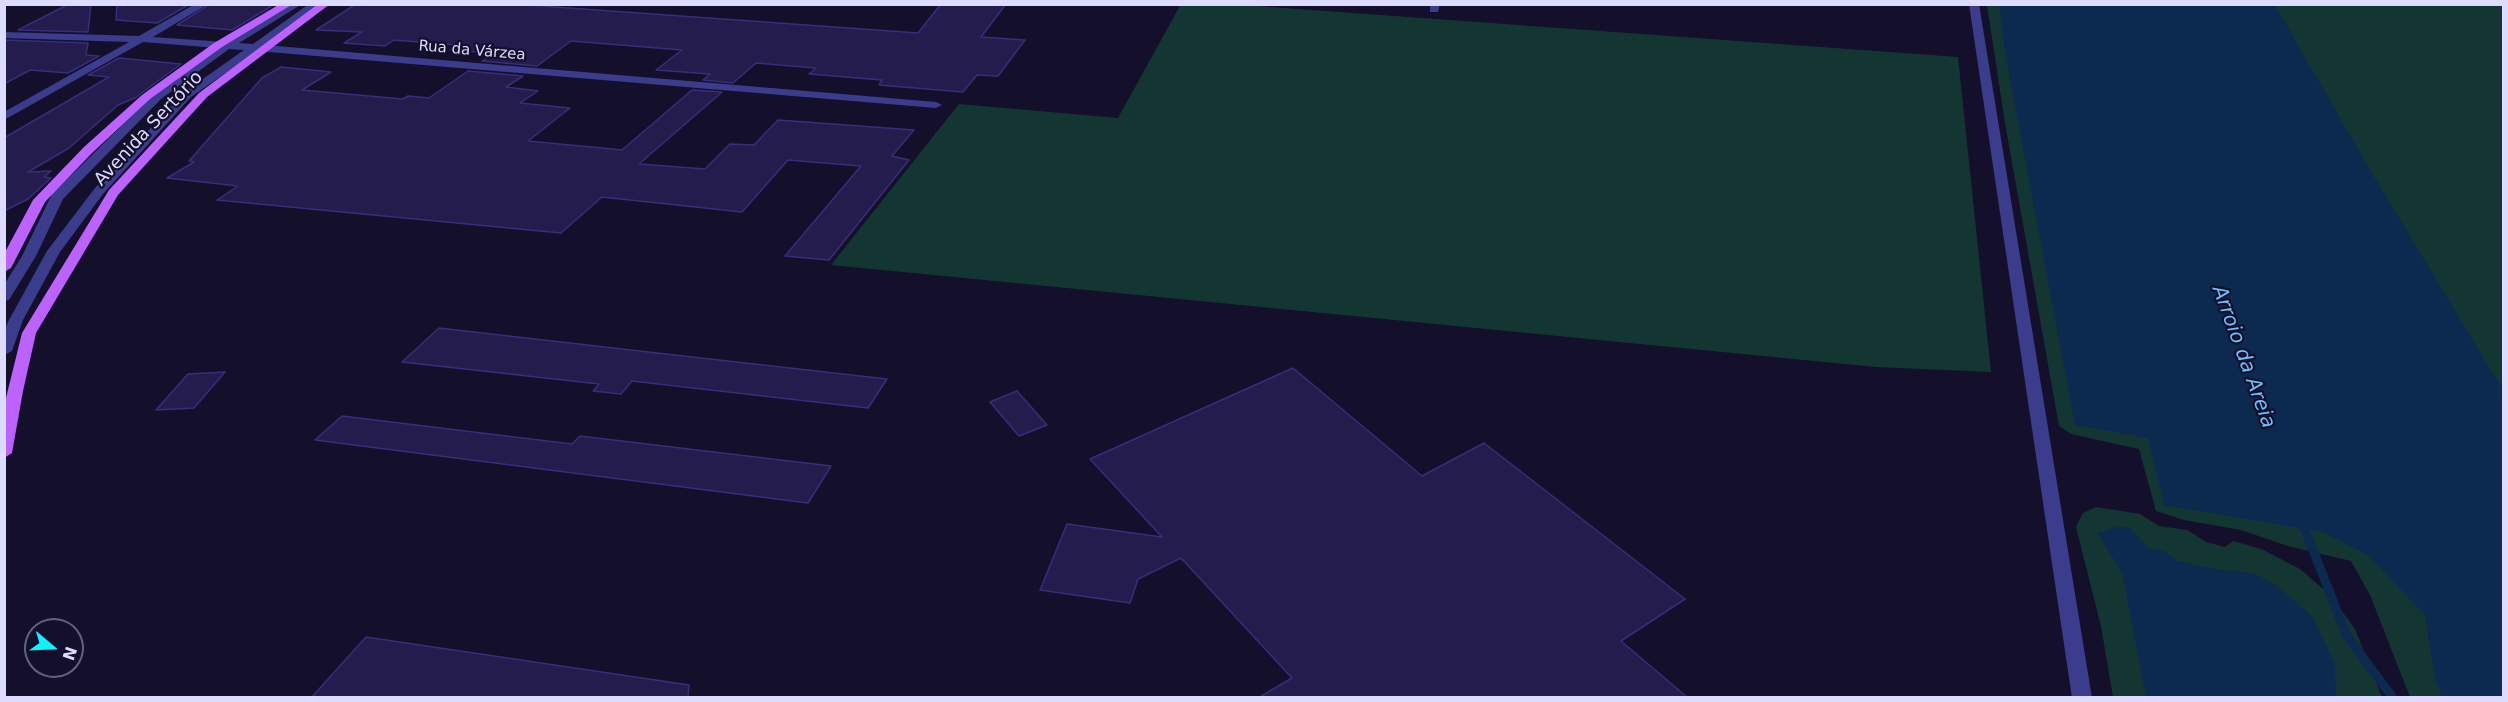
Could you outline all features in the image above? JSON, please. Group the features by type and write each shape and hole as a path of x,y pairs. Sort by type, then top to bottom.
{"main road":[{"name":"Avenida Sertório","path":"6,263 39,200 146,97 288,4"},
{"name":"Avenida Sertório","path":"4,453 15,391 29,333 113,193 203,95 259,48 325,4"}],"street":[{"path":"4,117 203,4"},
{"path":"4,297 29,256 57,197 157,97 222,46 297,4"},
{"path":"4,351 16,320 54,251 99,191 187,95 259,48 316,4"},
{"path":"1974,4 2082,698"},
{"name":"Rua da Várzea","path":"4,35 140,39 936,105"}],"green space":[{"path":"1181,4 1243,5 1958,57 1991,372 1876,367 831,265 959,104 1118,118"},
{"path":"2501,4 2503,7 2503,697 2410,697 2370,595 2351,561 2288,546 2241,530 2184,520 2156,511 2139,449 2071,434 2059,426 2005,123 1987,5"},
{"path":"2096,507 2140,514 2159,526 2187,530 2206,542 2225,547 2233,541 2261,549 2300,569 2330,595 2355,629 2382,697 2113,697 2101,626 2076,527 2083,513"}],"water":[{"path":"1999,5 2275,5 2370,170 2503,390 2503,697 2442,697 2434,675 2425,615 2368,555 2323,532 2164,505 2148,438 2075,425 2005,52"},
{"path":"2117,527 2129,527 2150,549 2164,551 2177,561 2221,570 2254,573 2275,585 2312,616 2335,664 2336,697 2146,697 2122,572 2097,533"}],"building":[{"path":"69,4 91,4 88,32 18,30"},
{"path":"117,4 190,4 157,23 116,20"},
{"path":"210,4 275,4 232,30 177,25"},
{"path":"356,4 513,4 918,33 941,4 1006,4 981,37 1025,40 998,76 977,75 963,92 879,85 882,80 809,74 816,68 756,63 733,83 703,80 710,74 656,70 682,50 571,41 537,66 482,61 494,53 450,50 457,45 394,40 385,46 344,43 362,32 316,30"},
{"path":"4,40 88,43 86,55 99,56 68,73 30,70 4,84"},
{"path":"119,58 181,64 135,98 118,105 69,148 28,172 51,171 44,177 51,178 28,199 4,211 4,138 109,77 88,75"},
{"path":"281,67 331,72 302,90 403,99 408,96 429,98 468,71 523,76 506,87 538,91 520,103 570,108 528,141 622,150 692,90 722,92 639,164 705,169 730,144 754,145 778,120 914,130 892,156 909,160 829,260 785,256 861,166 788,160 742,212 602,197 561,233 217,200 238,186 167,178 194,162 189,161 262,78"},
{"path":"439,328 887,379 868,408 632,381 621,394 593,391 599,384 402,362"},
{"path":"1293,368 1422,476 1484,443 1685,599 1621,641 1688,698 1258,698 1292,678 1181,558 1138,579 1130,603 1040,590 1067,524 1162,537 1090,459"},
{"path":"225,372 194,408 156,410 188,374"},
{"path":"1017,391 1047,425 1019,436 990,402"},
{"path":"342,416 572,444 580,436 831,466 808,503 315,440"},
{"path":"366,637 689,685 688,698 311,698"}],"waterway":[{"name":"Arroio da Areia","path":"2301,520 2347,636 2393,698"}]}
